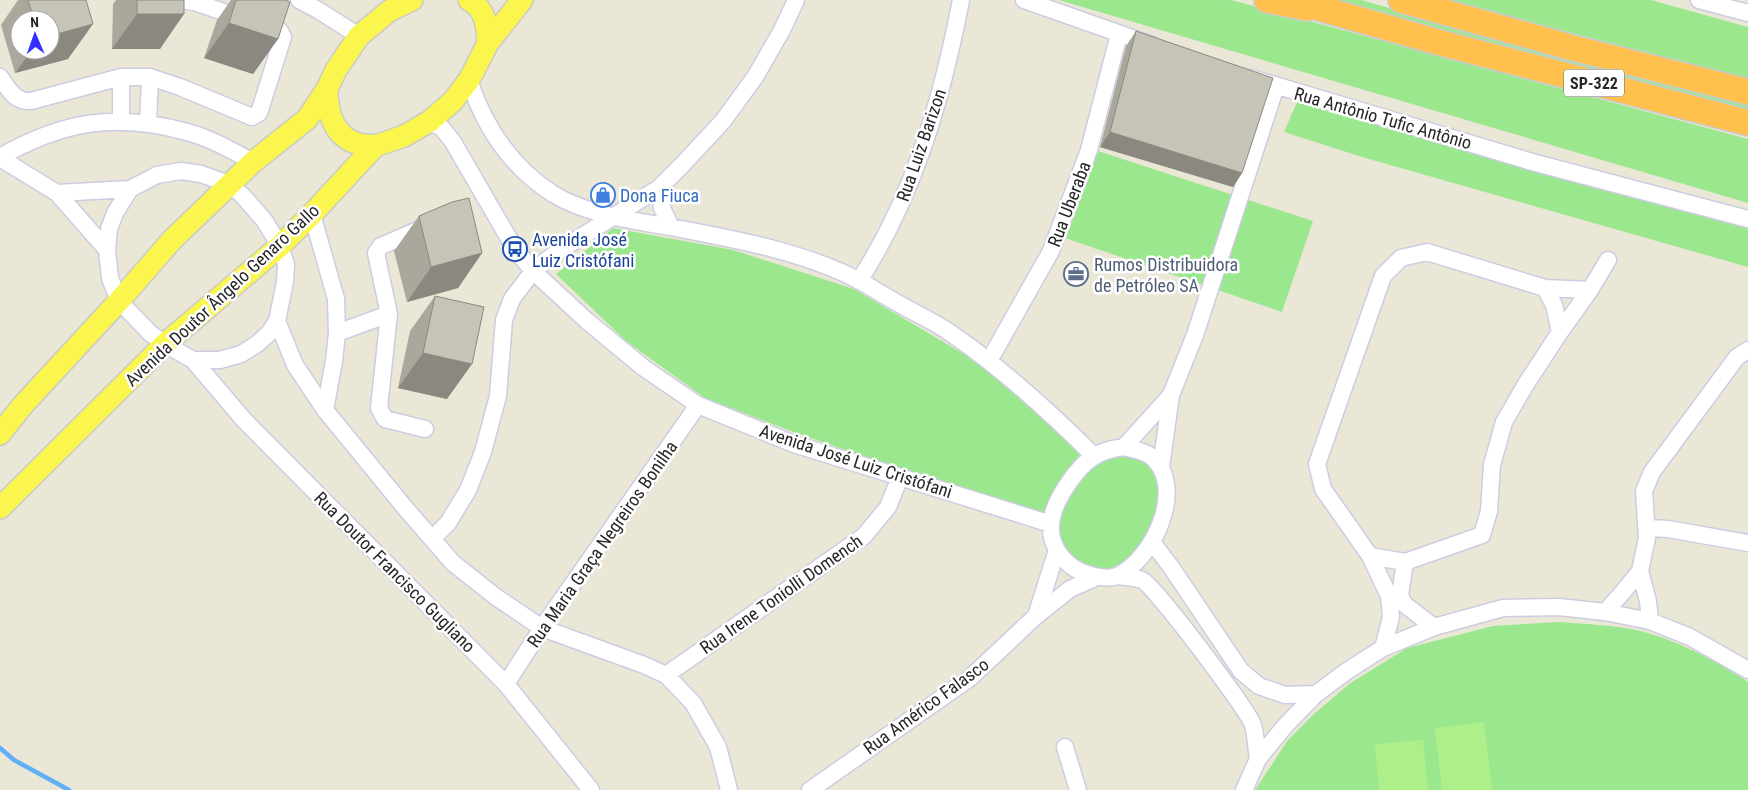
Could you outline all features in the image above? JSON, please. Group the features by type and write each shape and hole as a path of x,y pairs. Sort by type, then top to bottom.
{"highway":[{"path":"1268,0 1351,17"},
{"name":"SP-322","path":"1291,0 1441,43 1748,123"},
{"name":"SP-322","path":"1401,0 1574,48 1748,92"}],"main road":[{"path":"0,434 23,405 120,301 172,240 228,184 307,119 359,36 389,11 412,0"},
{"path":"469,0 474,3 486,19 488,43"},
{"name":"Avenida Doutor Ângelo Genaro Gallo","path":"0,508 165,344 280,246 375,146 404,136 430,121 453,101 469,80 488,43 522,0"},
{"path":"327,89 327,108 335,128 358,144 375,146"}],"street":[{"path":"0,77 16,99 31,101 121,77 150,77 180,87 252,117 259,113 283,37 280,31 194,2 182,0"},
{"path":"299,0 359,36"},
{"path":"432,539 448,523 468,490 483,452 498,396 504,320 512,299 533,271 560,250 658,188 716,128 755,77 782,30 796,0"},
{"name":"Rua Luiz Barizon","path":"859,281 876,255 900,205 928,136 951,55 961,0"},
{"path":"1024,0 1165,49"},
{"path":"1700,0 1748,13"},
{"name":"Rua Uberaba","path":"989,361 1051,251 1089,150 1119,34"},
{"name":"Rua Antônio Tufic Antônio","path":"1239,74 1532,162 1748,219"},
{"path":"120,122 121,77"},
{"path":"148,124 150,77"},
{"path":"469,80 488,127 506,152 532,178 554,194 590,210 613,216 784,252 859,281 945,329 989,361 1011,378 1094,456"},
{"path":"1161,467 1171,394 1195,335 1276,86"},
{"path":"0,158 38,138 84,124 134,121 188,132 232,150 253,162"},
{"name":"Avenida José Luiz Cristófani","path":"430,121 442,128 453,142 515,249 533,271 587,321 644,368 698,405 794,444 1051,524"},
{"path":"0,158 57,193 107,250"},
{"path":"57,193 130,189 157,175 181,171 201,174 228,184 242,195 264,220 280,246 286,264 285,282 277,321 268,334 257,344 241,354 220,360 193,360 151,334 120,301 110,278 107,250 109,229 115,213 130,189"},
{"path":"658,188 662,208 671,227"},
{"path":"312,214 336,299 337,333 334,361 324,410"},
{"path":"425,429 385,420 380,408 388,314 376,254 381,246 443,220"},
{"path":"1434,627 1395,595 1323,489 1318,464 1383,276 1400,258 1427,252 1545,288 1590,290"},
{"path":"1370,556 1405,562 1482,535 1489,512 1492,465 1504,422 1526,384 1590,290 1608,260"},
{"path":"1545,288 1554,305 1560,332"},
{"path":"337,333 388,314"},
{"path":"277,321 295,364 324,410 453,563 496,597 542,628 644,665 666,675 693,703 718,746 729,790"},
{"path":"1650,621 1648,601 1640,571 1647,538 1644,491 1652,472 1737,357 1748,350"},
{"name":"Rua Doutor Francisco Gugliano","path":"193,360 244,420 506,684 591,790"},
{"path":"1124,447 1171,394"},
{"name":"Rua Maria Graça Negreiros Bonilha","path":"506,684 542,628 698,405"},
{"path":"1116,576 1136,562 1152,542 1161,524 1168,485 1161,467 1154,458 1141,451 1124,447 1108,450 1094,456 1068,484 1057,504 1051,524 1053,542 1070,566 1097,577 1116,576 1143,580 1154,590 1217,673 1253,725 1258,759"},
{"name":"Rua Irene Toniolli Domench","path":"666,675 864,536 888,507 900,477"},
{"path":"1647,528 1668,529 1748,542"},
{"path":"1152,542 1171,566 1241,671 1259,686 1285,695 1316,694"},
{"name":"Rua Américo Falasco","path":"1036,616 1057,550"},
{"path":"1383,648 1392,617 1395,595 1405,562"},
{"path":"1605,612 1640,571"},
{"name":"Rua Américo Falasco","path":"810,790 970,678 1036,616 1070,589 1097,577"},
{"path":"1244,790 1258,759 1285,726 1316,694 1347,671 1383,648 1434,627 1503,608 1559,607 1605,612 1650,621 1690,637 1748,670"},
{"path":"1217,673 1234,661"},
{"path":"1065,747 1078,790"}],"green space":[{"path":"1059,0 1231,0 1748,139 1748,203"},
{"path":"1319,0 1361,0 1469,31 1748,105 1748,115"},
{"path":"1444,0 1651,0 1748,27 1748,79"},
{"path":"1297,102 1550,175 1748,228 1748,267 1362,157 1284,132"},
{"path":"1098,151 1313,221 1282,312 1065,238"},
{"path":"613,228 733,250 854,289 984,366 1080,454 1058,484 1046,514 891,466 788,430 705,398 626,341 556,274"},
{"path":"1126,453 1150,460 1164,485 1147,543 1115,572 1073,564 1059,547 1056,525 1071,486 1095,459"},
{"path":"1559,622 1618,627 1650,634 1680,644 1748,682 1748,790 1255,790 1288,740 1314,714 1349,684 1407,648 1493,626"},
{"path":"1484,722 1492,790 1442,790 1435,728"},
{"path":"1423,740 1428,790 1379,790 1375,744"}],"building":[{"path":"28,0 86,0 93,24 60,33 60,10 31,10"},
{"path":"137,0 184,0 184,14 137,14"},
{"path":"236,0 285,0 290,2 278,39 229,23"},
{"path":"1136,31 1273,78 1242,173 1110,132"},
{"path":"469,198 482,253 431,267 419,216 452,202"},
{"path":"435,296 484,307 472,364 423,353"}],"waterway":[{"path":"0,748 14,760 69,790"}],"place":[{"name":"Dona Fiuca","path":"603,195"},
{"name":"Avenida José Luiz Cristófani","path":"515,249"},
{"name":"Rumos Distribuidora de Petróleo SA","path":"1076,274"}]}
